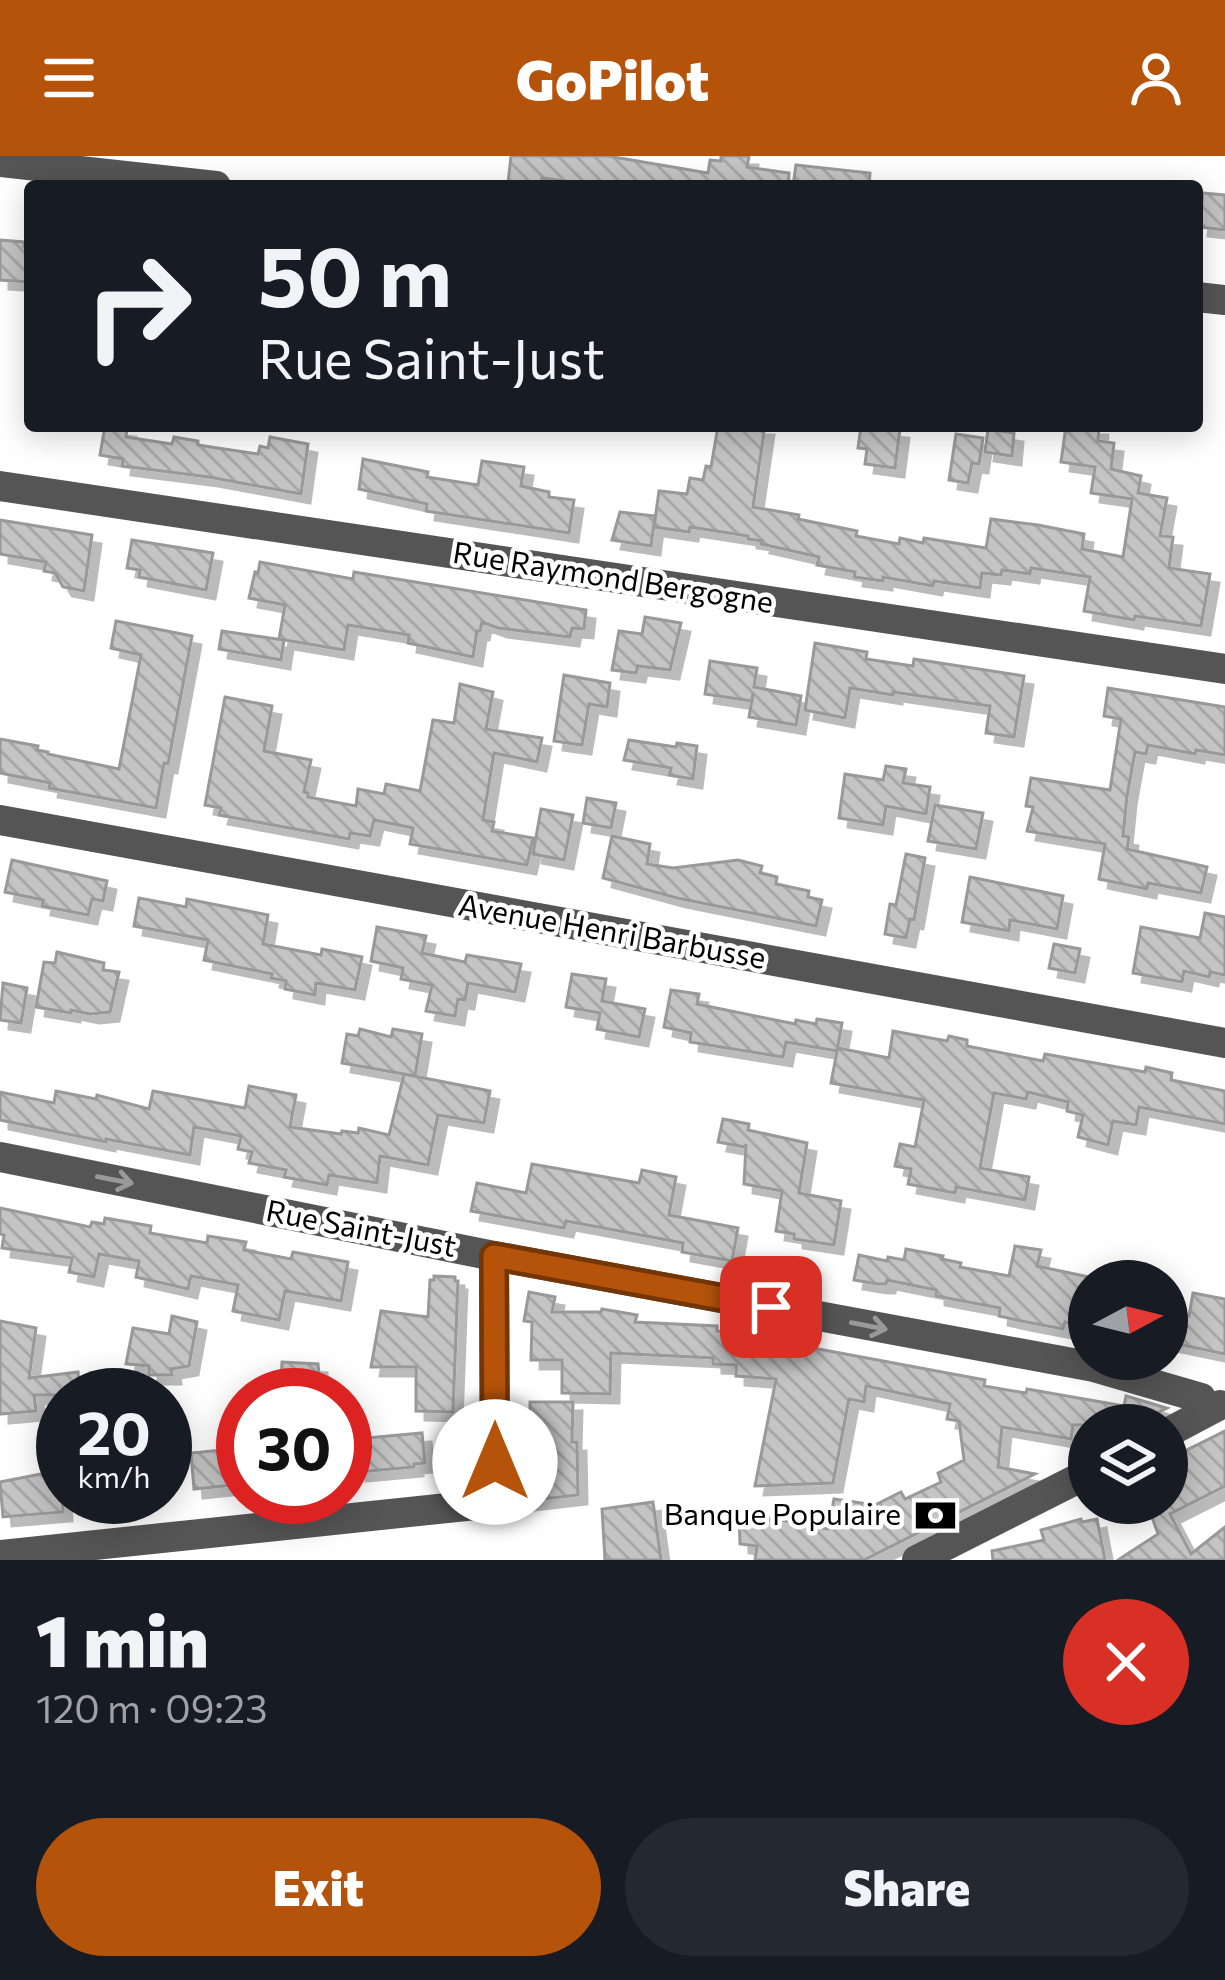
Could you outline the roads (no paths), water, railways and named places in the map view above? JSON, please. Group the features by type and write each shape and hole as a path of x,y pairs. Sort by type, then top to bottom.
{"street":[{"path":"0,162 162,180"},
{"name":"Rue Raymond Bergogne","path":"0,486 1225,669"},
{"name":"Avenue Henri Barbusse","path":"0,820 1225,1043"},
{"name":"Rue Saint-Just","path":"0,1157 494,1256 1094,1367 1201,1398 1216,1407"},
{"path":"0,1556 495,1503 494,1256"},
{"path":"1188,1422 1216,1407"},
{"path":"921,1559 1068,1483"}],"place":[{"name":"Banque Populaire","path":"935,1515"}]}
